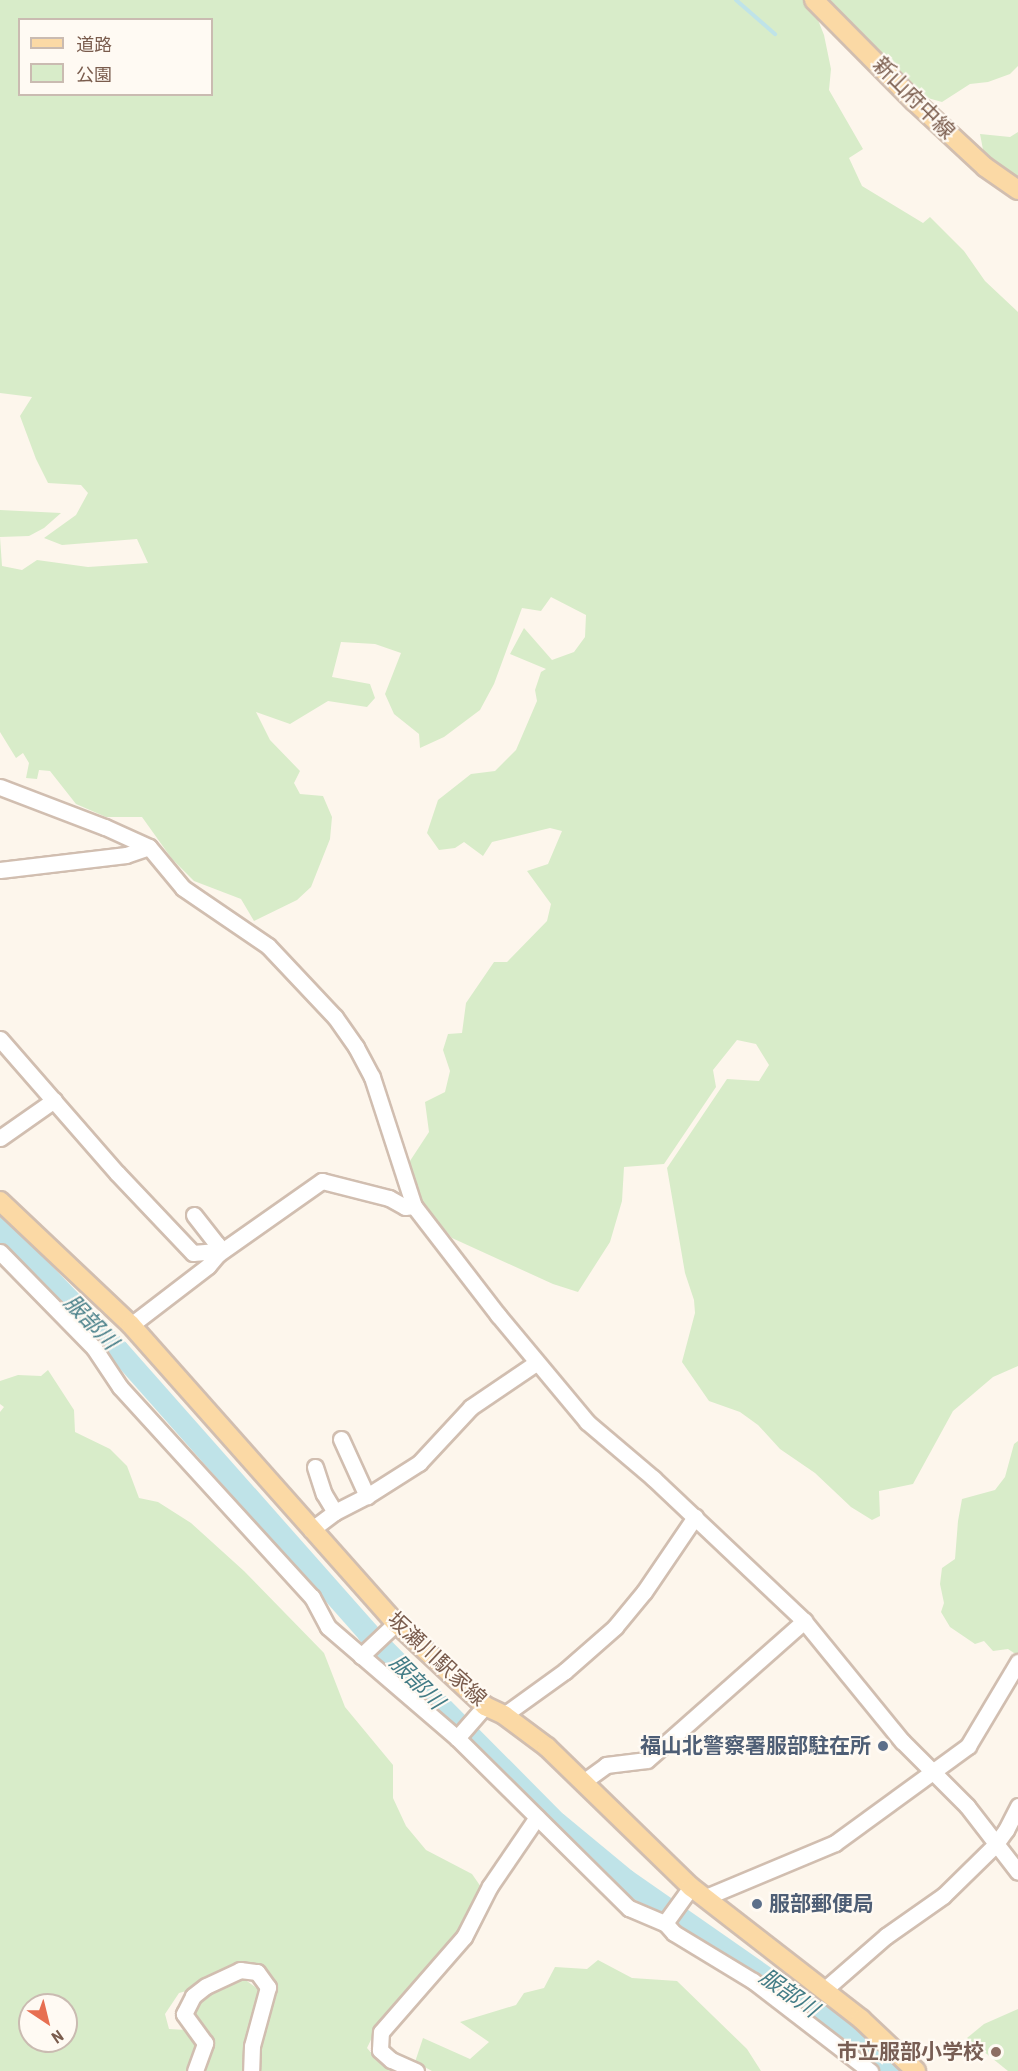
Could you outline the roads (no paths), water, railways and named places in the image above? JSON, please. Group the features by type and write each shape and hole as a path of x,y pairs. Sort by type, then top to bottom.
{"main road":[{"name":"新山府中線","path":"814,0 914,101 985,167 1018,190"},
{"name":"坂瀬川駅家線","path":"0,1201 131,1325 312,1530 393,1626 480,1712 504,1715 547,1747 694,1893 824,1990 916,2071"}],"street":[{"path":"0,788 105,827 149,847 183,888 268,946 335,1017 357,1047 372,1077 414,1206 536,1363 587,1422 695,1516 804,1621 902,1741 967,1806 1018,1872"},
{"path":"0,870 126,855 149,847"},
{"path":"0,1039 117,1173 193,1253 214,1251 218,1254"},
{"path":"0,1138 54,1100"},
{"path":"131,1325 208,1266 218,1254 322,1180 389,1198 405,1207 414,1206"},
{"path":"194,1215 218,1244 218,1254"},
{"path":"0,1252 93,1348 120,1387 312,1597 328,1627 363,1654 458,1737 629,1908 667,1920 674,1933 753,1981 870,2071"},
{"path":"312,1530 334,1512 367,1496 418,1463 471,1407 536,1363"},
{"path":"341,1439 367,1496"},
{"path":"315,1467 324,1494 334,1512"},
{"path":"504,1715 565,1671 615,1627 644,1592 695,1516"},
{"path":"583,1782 606,1765 647,1760 804,1621"},
{"path":"363,1654 393,1626"},
{"path":"667,1920 694,1893 835,1843 933,1773 968,1746 977,1735 1018,1662"},
{"path":"458,1737 480,1712"},
{"path":"824,1990 886,1936 943,1896 995,1845 1006,1830 1018,1806"},
{"path":"416,2071 391,2060 380,2050 381,2032 464,1937 490,1886 537,1817"},
{"path":"195,2071 205,2043 184,2014 193,1996 206,1986 240,1970 257,1972 268,1987 252,2046 251,2071"}],"waterway":[{"path":"736,0 775,34"},
{"name":"服部川","path":"0,1228 118,1350 368,1633 557,1823 626,1880 873,2052 893,2071"}],"place":[{"name":"福山北警察署服部駐在所","path":"883,1746"},
{"name":"服部郵便局","path":"757,1904"},
{"name":"市立服部小学校","path":"996,2052"}]}
